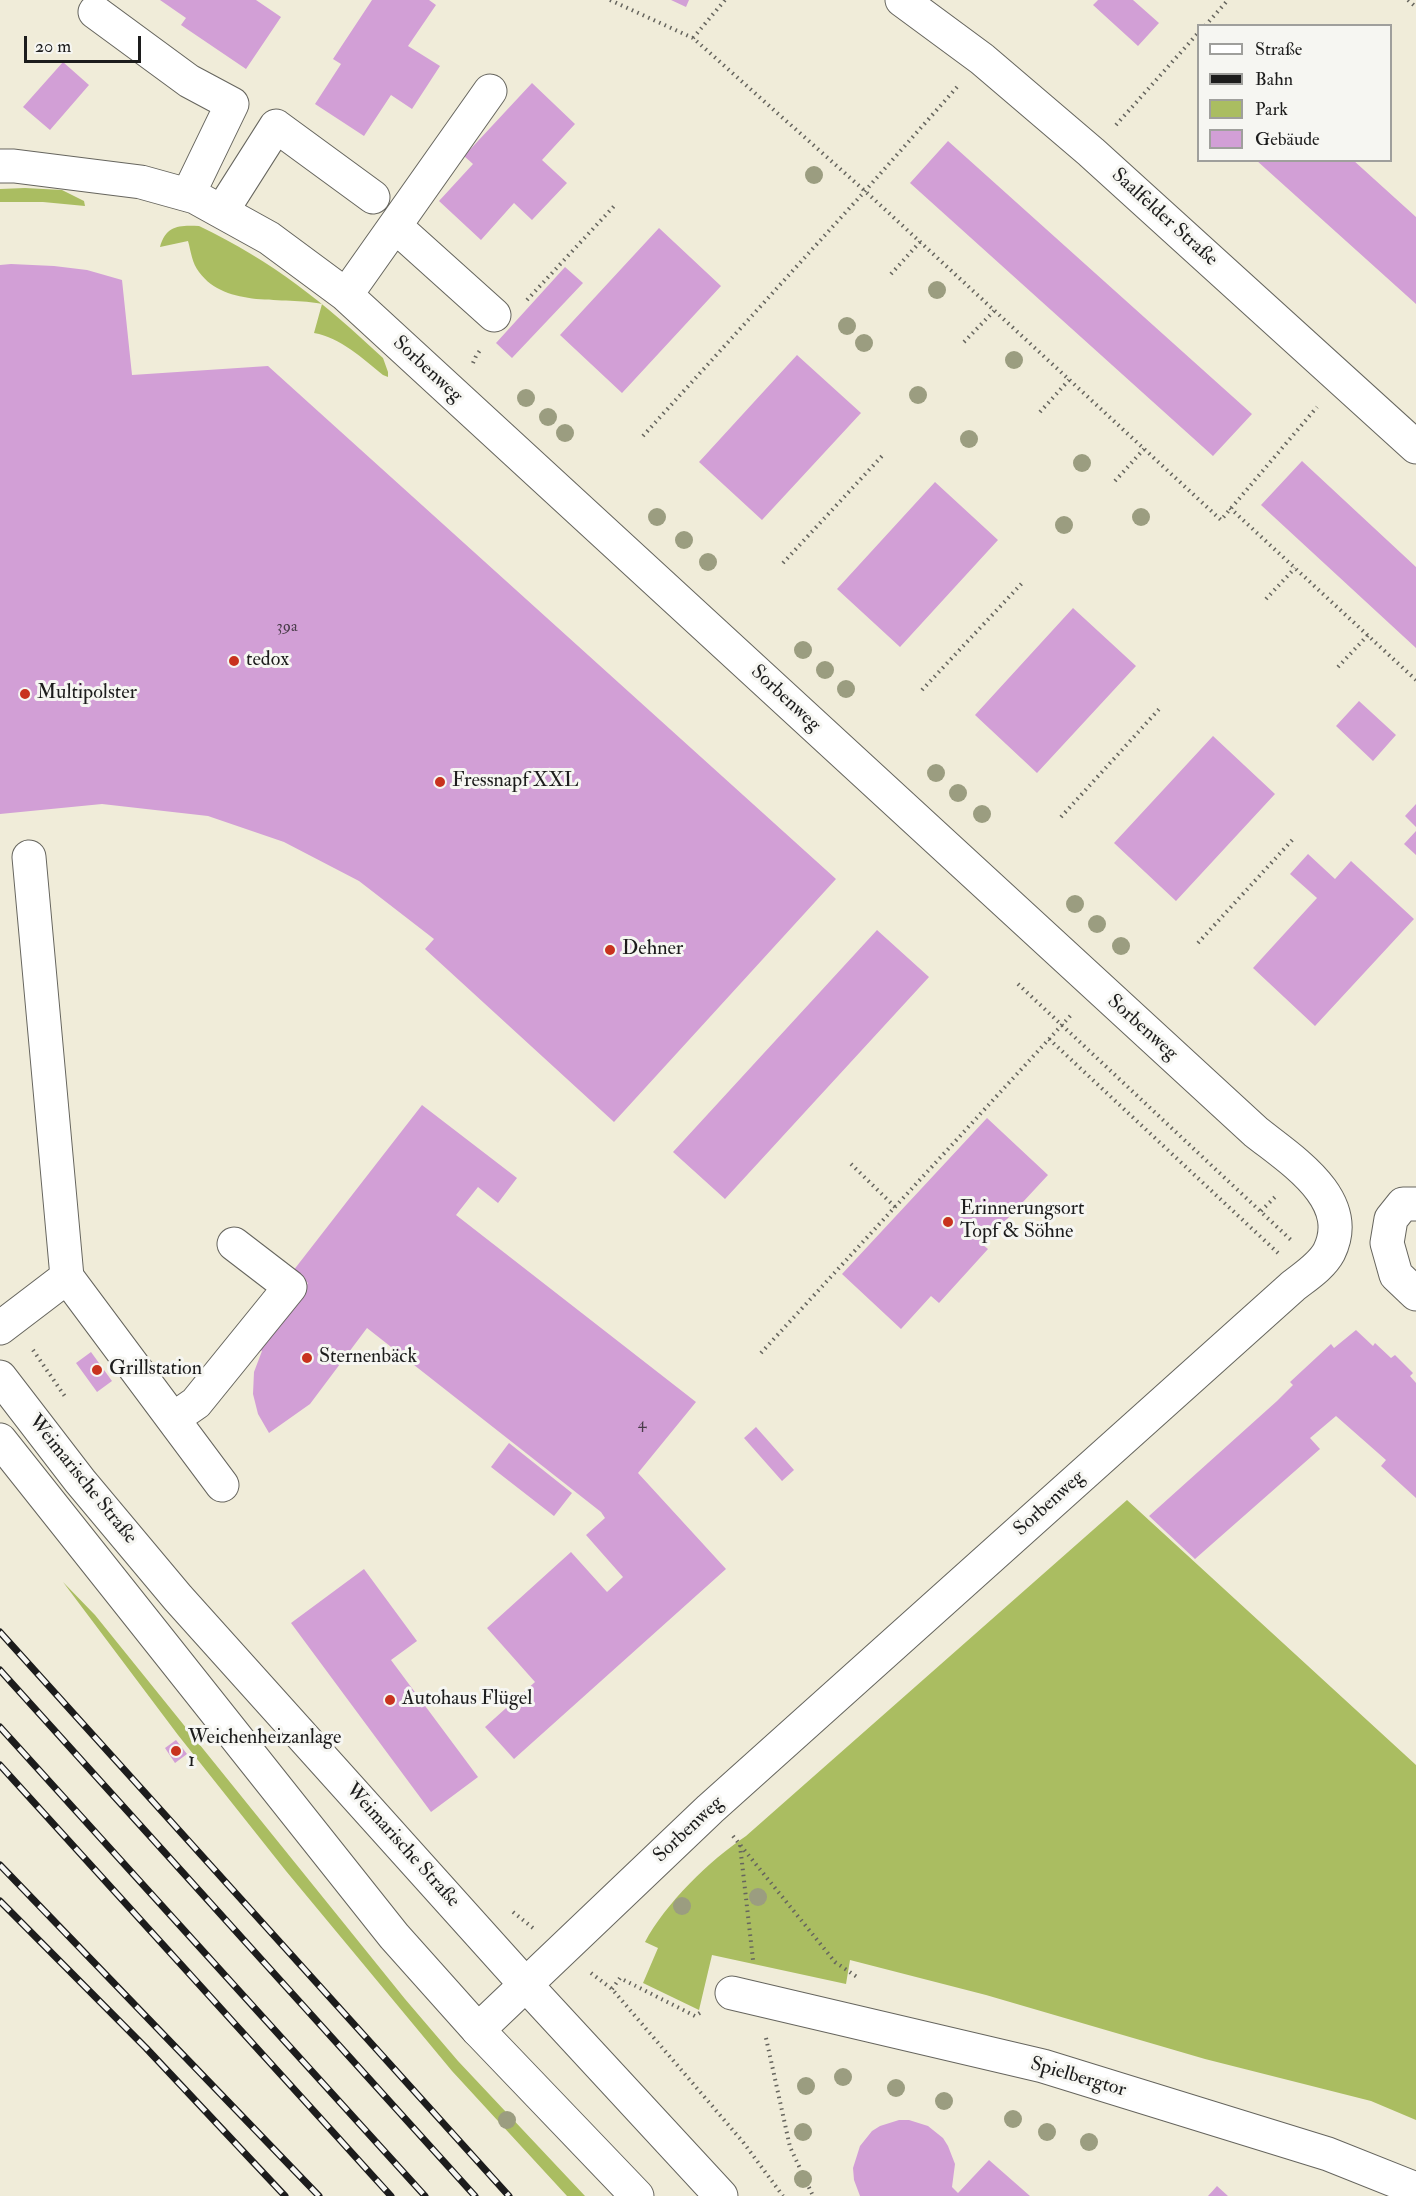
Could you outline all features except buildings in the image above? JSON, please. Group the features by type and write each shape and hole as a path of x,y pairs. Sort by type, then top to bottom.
{"street":[{"name":"Saalfelder Straße","path":"902,0 981,59 1091,152 1416,447"},
{"path":"95,12 189,81 232,104 188,195"},
{"path":"346,295 490,91"},
{"path":"222,212 236,186 276,126 372,197"},
{"name":"Sorbenweg","path":"0,166 14,165 141,182 195,197 269,238 346,295 1097,987 1256,1132 1302,1170 1326,1195 1334,1214 1334,1235 1329,1252 1319,1266 1292,1287 710,1809 478,2030"},
{"path":"395,226 508,310"},
{"path":"29,856 68,1277 222,1485"},
{"path":"1416,1204 1403,1204 1391,1219 1387,1244 1396,1275 1416,1294"},
{"path":"173,1419 196,1403 290,1287 234,1244"},
{"path":"0,1328 68,1277"},
{"name":"Weimarische Straße","path":"0,1377 80,1481 178,1598 526,1985 721,2196"},
{"name":"Weimarische Straße","path":"0,1440 394,1936 478,2030 637,2196"},
{"name":"Spielbergtor","path":"732,1993 1043,2066 1328,2154 1399,2188"}],"path":[{"path":"610,0 693,38 865,191 1221,520 1341,379"},
{"path":"693,38 725,0"},
{"path":"1207,24 1228,0"},
{"path":"1408,0 1416,7"},
{"path":"1091,152 1197,34"},
{"path":"643,436 981,59"},
{"path":"508,310 616,204"},
{"path":"891,274 920,242"},
{"path":"964,342 994,310"},
{"path":"461,401 476,356 483,347"},
{"path":"1040,412 1069,380"},
{"path":"1115,481 1144,449"},
{"path":"783,563 882,456"},
{"path":"1230,508 1416,680"},
{"path":"1266,599 1295,568"},
{"path":"922,690 1024,581"},
{"path":"1338,667 1368,635"},
{"path":"1061,817 1161,708"},
{"path":"1198,943 1295,837"},
{"path":"1018,984 1292,1240"},
{"path":"761,1353 1097,987"},
{"path":"1049,1039 1278,1253"},
{"path":"851,1164 896,1207"},
{"path":"710,1809 835,1962 857,1977"},
{"path":"740,1845 754,1967"},
{"path":"505,1905 537,1930"},
{"path":"588,1970 612,1989 743,2142 783,2196"},
{"path":"612,1989 620,1978 695,2016"},
{"path":"766,2034 790,2147 813,2196"}],"green space":[{"path":"0,189 62,190 84,201 85,206 43,202 0,202"},
{"path":"180,226 199,226 251,254 297,284 322,304 256,299 224,291 210,284 199,272 193,261 188,241 160,247 170,230"},
{"path":"322,304 383,358 388,377 342,344 314,333"},
{"path":"1127,1500 1416,1765 1416,2120 1371,2101 1205,2059 986,1995 850,1960 846,1984 712,1955 699,2010 643,1983 658,1948 645,1942 676,1898 703,1870 746,1836"},
{"path":"63,1582 95,1615 405,1999 458,2061 585,2196 567,2196 452,2071 286,1871 178,1735"}],"railway":[{"path":"0,1632 509,2196"},
{"path":"0,1670 475,2196"},
{"path":"0,1727 425,2196"},
{"path":"0,1765 391,2196"},
{"path":"0,1865 319,2196"},
{"path":"0,1901 146,2048 285,2196"}],"place":[{"name":"tedox","path":"234,661"},
{"name":"Multipolster","path":"25,694"},
{"name":"Fressnapf XXL","path":"440,782"},
{"name":"Dehner","path":"610,950"},
{"name":"Erinnerungsort Topf & Söhne","path":"948,1222"},
{"name":"Sternenbäck","path":"307,1358"},
{"name":"Grillstation","path":"97,1370"},
{"name":"Autohaus Flügel","path":"390,1700"},
{"name":"Weichenheizanlage 1","path":"176,1751"}]}
